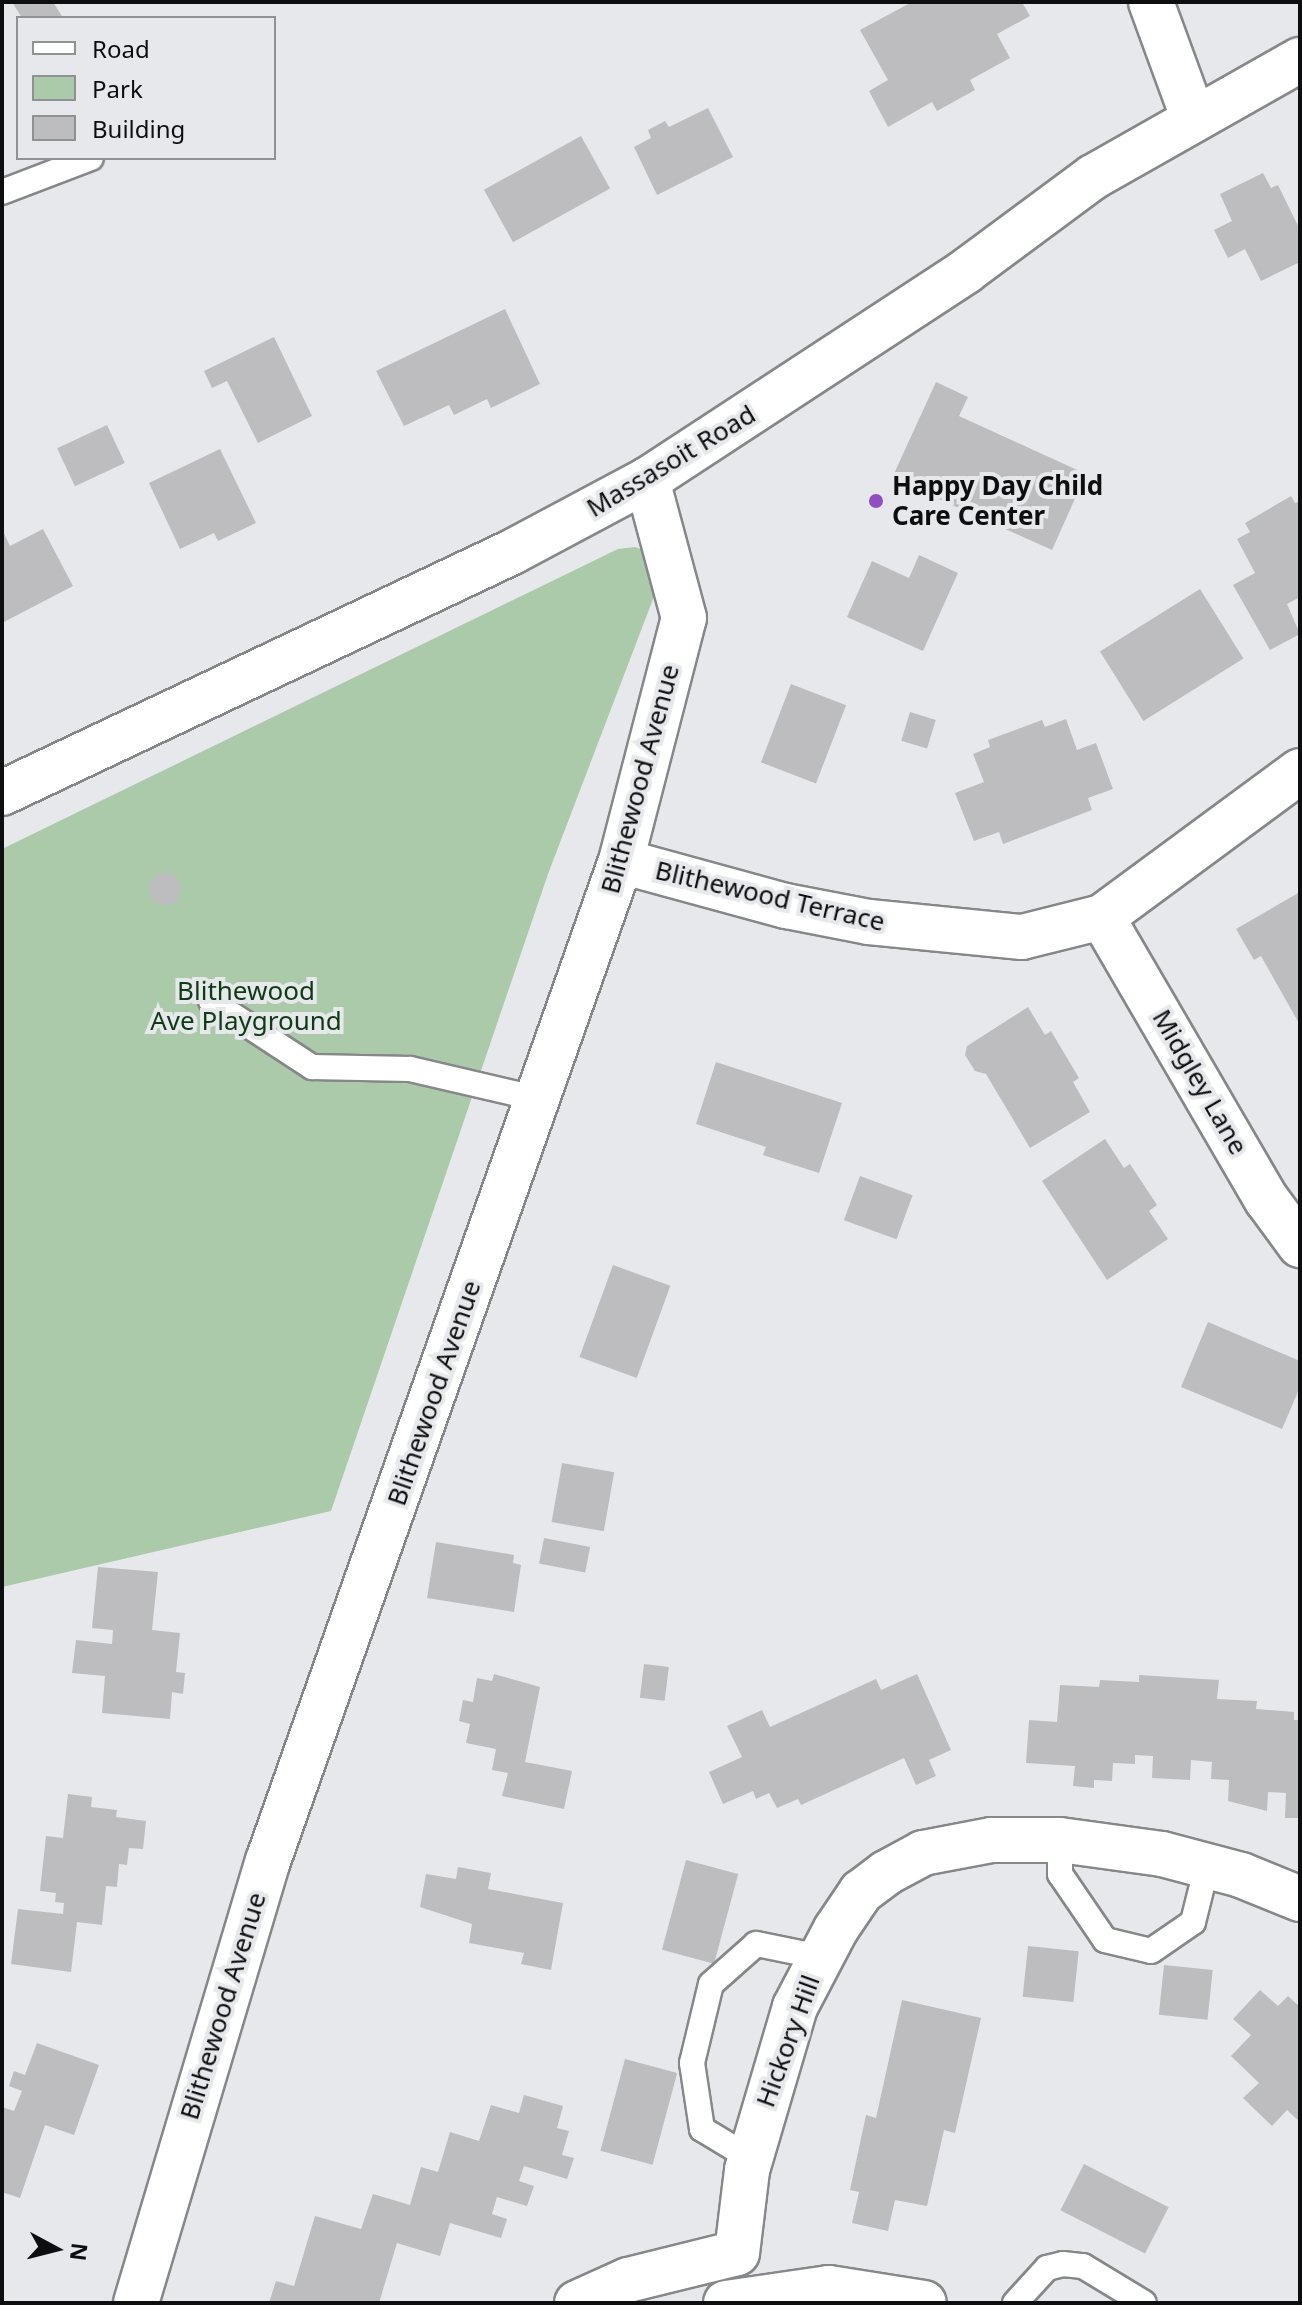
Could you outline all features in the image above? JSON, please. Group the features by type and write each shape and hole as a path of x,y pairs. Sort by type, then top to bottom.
{"street":[{"path":"1151,2 1193,117"},
{"name":"Massasoit Road","path":"2,793 512,552 647,480 966,271 1093,177 1193,117 1300,60"},
{"name":"Blithewood Avenue","path":"136,2303 268,1861 621,861 684,618 647,480"},
{"name":"Blithewood Terrace","path":"621,861 786,906 923,930 1022,937 1102,917 1300,771"},
{"name":"Midgley Lane","path":"1102,917 1267,1200 1300,1245"},
{"name":"Hickory Hill","path":"737,2253 750,2158 795,2007 820,1957 861,1892 923,1853 991,1840 1060,1840 1162,1854 1207,1866 1300,1899"},
{"path":"577,2303 628,2280 737,2253 760,2300 829,2288 924,2303"}],"lane":[{"path":"2,192 86,160"},
{"path":"211,1001 312,1067 410,1069 539,1099"},
{"path":"1060,1840 1060,1874 1105,1940 1151,1951 1193,1922 1207,1866"},
{"path":"750,2158 702,2129 692,2063 711,1984 756,1944 820,1957"},
{"path":"1015,2303 1047,2268 1063,2264 1083,2266 1144,2303"}],"green space":[{"name":"Blithewood Ave Playground","path":"635,547 646,551 658,586 548,874 331,1511 2,1587 2,849 618,549"}],"building":[{"path":"12,2 53,2 62,16 21,16"},
{"path":"912,2 1022,2 1030,16 997,34 1010,58 970,80 975,90 937,111 932,102 888,127 869,91 888,80 860,30"},
{"path":"708,108 733,157 657,195 634,147 651,138 648,130 665,121 669,127"},
{"path":"581,136 610,188 513,242 484,190"},
{"path":"1263,173 1271,188 1278,185 1300,230 1300,262 1261,281 1245,249 1228,258 1214,230 1232,221 1220,194"},
{"path":"505,309 540,384 491,408 487,399 454,415 449,405 404,426 376,371"},
{"path":"274,337 312,416 258,443 227,381 212,388 204,371"},
{"path":"936,382 968,397 959,416 1086,474 1052,550 892,478"},
{"path":"107,425 125,463 75,486 57,448"},
{"path":"220,449 256,523 218,541 214,533 180,549 149,483"},
{"path":"1291,496 1295,503 1300,501 1300,597 1287,604 1300,634 1270,650 1233,585 1255,573 1237,539 1250,532 1245,523"},
{"path":"2,529 10,546 43,529 73,586 2,623"},
{"path":"919,555 958,573 923,651 847,617 872,561 909,578"},
{"path":"1200,589 1243,659 1143,721 1100,652"},
{"path":"791,684 846,705 816,784 761,762"},
{"path":"910,712 936,720 927,749 901,741"},
{"path":"1066,719 1077,750 1096,743 1113,789 1088,798 1092,810 1003,844 999,832 974,841 955,793 984,782 973,754 990,747 988,740 1042,720 1045,727"},
{"path":"165,873 176,878 181,889 176,900 165,905 154,900 149,889 154,878"},
{"path":"1300,892 1300,1025 1261,956 1254,960 1236,929"},
{"path":"1028,1007 1045,1035 1051,1031 1079,1078 1073,1082 1090,1112 1030,1148 986,1074 975,1071 965,1055 967,1046"},
{"path":"716,1062 842,1103 819,1173 763,1155 766,1147 696,1124"},
{"path":"1105,1139 1124,1168 1130,1164 1157,1205 1149,1211 1168,1239 1107,1280 1042,1181"},
{"path":"860,1176 913,1195 897,1239 844,1220"},
{"path":"613,1265 670,1286 637,1378 579,1357"},
{"path":"1208,1322 1300,1361 1300,1387 1282,1429 1181,1387"},
{"path":"562,1463 614,1472 604,1531 552,1522"},
{"path":"544,1538 590,1547 585,1572 539,1564"},
{"path":"436,1542 514,1555 513,1563 521,1565 514,1612 427,1598"},
{"path":"98,1567 158,1572 152,1630 180,1633 176,1672 185,1673 183,1694 172,1692 170,1719 102,1713 105,1676 72,1673 76,1640 112,1644 113,1630 92,1628"},
{"path":"644,1664 669,1667 665,1701 640,1698"},
{"path":"494,1674 540,1687 525,1762 572,1771 564,1809 502,1796 508,1773 492,1770 496,1749 466,1743 470,1724 459,1721 463,1700 473,1702 477,1678 492,1681"},
{"path":"917,1674 951,1750 929,1760 936,1776 916,1785 904,1758 801,1805 798,1799 777,1808 769,1793 756,1799 753,1791 723,1804 709,1772 742,1757 727,1726 762,1710 770,1727 876,1679 881,1690"},
{"path":"1139,1675 1219,1680 1217,1699 1257,1701 1256,1709 1294,1712 1294,1720 1300,1720 1300,1818 1285,1818 1286,1793 1268,1792 1267,1811 1228,1801 1229,1780 1211,1779 1212,1762 1191,1760 1190,1780 1152,1778 1153,1756 1135,1755 1135,1764 1113,1763 1112,1781 1094,1780 1094,1788 1073,1786 1075,1766 1026,1763 1029,1720 1057,1722 1060,1685 1099,1687 1100,1680 1139,1682"},
{"path":"68,1794 92,1797 91,1807 117,1810 116,1817 146,1821 143,1849 129,1848 127,1865 119,1864 117,1887 106,1886 102,1925 77,1922 71,1972 11,1964 18,1909 63,1914 64,1903 55,1902 56,1893 40,1891 46,1836 63,1838"},
{"path":"686,1860 738,1874 714,1964 662,1950"},
{"path":"458,1867 491,1873 488,1889 563,1903 551,1970 521,1964 524,1953 469,1943 472,1924 420,1907 426,1874 456,1879"},
{"path":"1028,1946 1079,1951 1073,2002 1023,1997"},
{"path":"1164,1965 1213,1970 1208,2020 1159,2015"},
{"path":"1260,1990 1278,2006 1288,1996 1300,2007 1300,2122 1287,2110 1272,2126 1243,2098 1259,2083 1231,2056 1251,2035 1233,2019"},
{"path":"902,2000 981,2018 955,2133 944,2130 927,2206 895,2200 888,2231 852,2223 859,2192 850,2190 866,2115 876,2118"},
{"path":"37,2043 99,2065 74,2135 45,2125 20,2198 2,2192 2,2107 14,2111 22,2091 9,2086 14,2071 25,2075"},
{"path":"625,2059 677,2073 653,2165 600,2151"},
{"path":"524,2095 563,2106 557,2128 569,2131 562,2155 574,2158 567,2179 524,2166 519,2181 534,2186 527,2206 497,2197 492,2214 507,2219 501,2238 450,2223 440,2256 397,2243 379,2303 269,2303 276,2281 294,2286 315,2216 361,2229 373,2194 410,2205 421,2167 438,2172 450,2132 479,2141 491,2105 519,2113"},
{"path":"1084,2164 1169,2207 1145,2253 1060,2210"}],"place":[{"name":"Happy Day Child Care Center","path":"876,501"}]}
